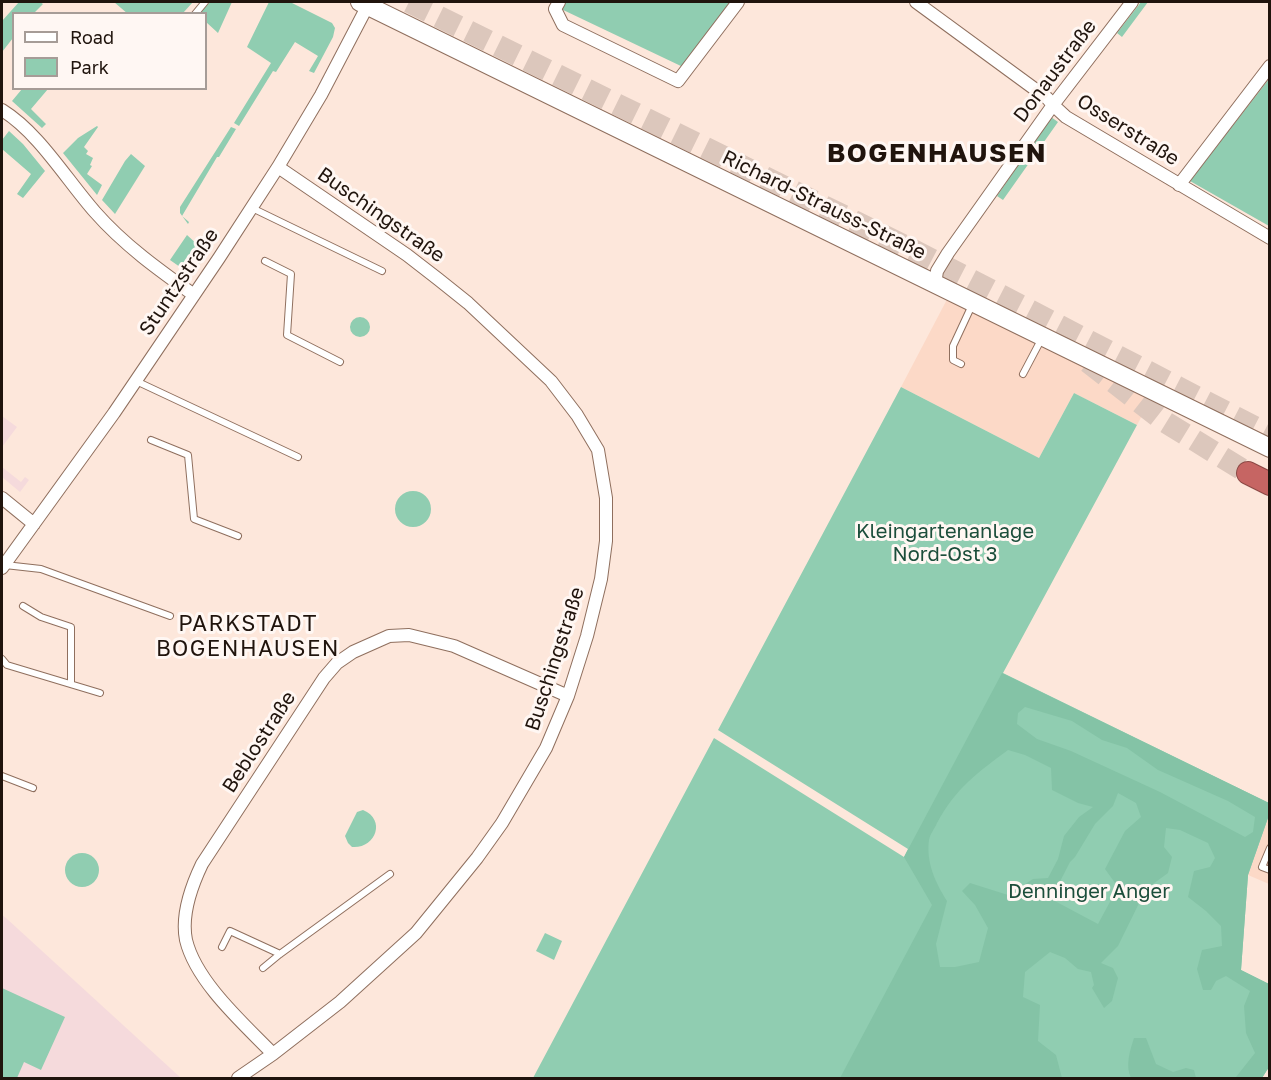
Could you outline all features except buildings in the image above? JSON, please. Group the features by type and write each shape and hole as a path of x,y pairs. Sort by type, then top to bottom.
{"highway":[{"path":"1248,473 1269,484"}],"main road":[{"name":"Richard-Strauss-Straße","path":"366,3 1269,448"}],"street":[{"path":"559,2 555,9 563,25 678,81 738,2"},
{"name":"Osserstraße","path":"916,2 1047,98 1065,117 1269,238"},
{"name":"Donaustraße","path":"935,284 937,271 948,253 1053,105 1132,2"},
{"name":"Stuntzstraße","path":"3,567 136,381 278,167 321,95 366,3"},
{"path":"1179,185 1269,66"},
{"path":"2,110 36,140 97,214 141,257 194,295"},
{"name":"Buschingstraße","path":"238,1078 340,1002 420,928 477,858 502,823 546,748 568,696 587,636 601,579 606,541 606,498 598,450 577,415 551,381 468,303 407,255 278,167"},
{"path":"2,498 34,524"},
{"name":"Beblostraße","path":"273,1054 211,989 199,970 186,938 187,908 193,883 202,864 324,678 337,663 353,652 389,636 409,635 454,646 568,696"}],"lane":[{"path":"252,207 382,271"},
{"path":"265,261 291,274 287,335 340,362"},
{"path":"961,364 953,360 953,346 973,303"},
{"path":"1023,374 1043,337"},
{"path":"136,381 298,457"},
{"path":"152,440 188,456 194,519 238,536"},
{"path":"3,567 41,569 170,616"},
{"path":"23,606 41,617 71,627 71,684"},
{"path":"2,659 7,665 100,693"},
{"path":"2,776 33,788"},
{"path":"1269,848 1262,867 1269,870"},
{"path":"263,968 390,874"},
{"path":"222,947 230,931 280,954"}],"shaded area":[{"path":"953,288 1156,389 1137,425 1074,393 1039,458 901,387"},
{"path":"2,416 17,427 2,447"},
{"path":"2,467 21,482 25,477 29,480 20,492 2,477"},
{"path":"1269,815 1269,884 1248,875"},
{"path":"2,915 6,918 181,1078 2,1078"}],"green space":[{"path":"19,2 43,4 35,12 12,12 12,39 2,52 2,21"},
{"path":"114,2 193,2 184,12 126,12"},
{"path":"210,2 232,2 218,33 207,23 207,12 201,12"},
{"path":"269,2 290,2 332,23 335,28 333,37 314,73 309,71 318,56 295,42 276,72 273,71 239,126 234,123 271,63 247,47"},
{"path":"562,2 733,2 683,67 559,8"},
{"path":"1141,2 1148,2 1122,37 1117,33"},
{"path":"1269,79 1269,226 1190,181"},
{"path":"21,90 47,90 31,109 46,124 42,128 12,101"},
{"path":"1051,117 1058,122 1003,200 997,196"},
{"path":"97,126 84,147 88,151 86,154 93,158 90,165 92,166 87,174 102,185 97,195 63,153 78,138"},
{"path":"231,127 236,129 217,157 182,216 180,207"},
{"path":"9,131 45,171 23,198 17,194 31,174 2,149 2,140"},
{"path":"131,154 145,166 115,214 102,200"},
{"path":"187,235 199,246 204,257 190,274 170,260"},
{"path":"360,317 367,320 370,327 367,334 360,337 353,334 350,327 353,320"},
{"path":"901,387 1039,458 1074,393 1137,425 1003,673 1269,803 1269,815 1248,875 1241,970 1269,984 1269,1067 1262,1078 533,1078 714,738 904,857 908,849 718,730"},
{"path":"413,491 426,496 431,509 426,522 413,527 400,522 395,509 400,496"},
{"path":"1002,673 1269,803 1269,815 1248,875 1241,970 1269,984 1269,1067 1262,1078 1231,1078 1236,1077 1255,1053 1246,1033 1244,1006 1250,991 1226,976 1216,981 1211,990 1203,990 1197,969 1202,950 1222,946 1221,926 1188,897 1194,871 1210,867 1215,858 1208,843 1180,830 1166,828 1164,847 1172,857 1168,873 1146,889 1118,946 1101,963 1113,968 1118,978 1112,1001 1104,1008 1092,988 1094,985 1091,972 1078,969 1065,958 1050,952 1025,972 1023,997 1040,1005 1038,1041 1056,1055 1062,1078 840,1078 932,905 904,857","holes":["1025,707 1072,721 1102,740 1127,748 1158,770 1228,801 1255,817 1253,832 1245,837 1160,792 1071,751 1037,739 1017,724 1018,713","1008,750 1025,755 1051,768 1052,790 1078,803 1093,807 1079,817 1064,836 1058,859 1048,878 1033,879 1008,895 970,883 962,891 975,905 988,928 979,962 955,967 940,967 936,944 947,901 935,879 928,848 930,838 944,811 977,774","1118,793 1136,803 1141,817 1125,831 1105,869 1118,887 1098,924 1051,899 1070,862 1095,824 1113,806"]},
{"path":"363,810 375,820 375,833 367,843 352,847 345,836 357,812"},
{"path":"82,853 94,858 99,870 94,882 82,887 70,882 65,870 70,858"},
{"path":"545,933 562,941 554,960 536,951"},
{"path":"2,988 65,1017 41,1070 24,1062 17,1078 2,1078"},
{"path":"1134,1038 1146,1038 1156,1064 1173,1072 1186,1068 1194,1070 1196,1078 1131,1078 1128,1063"}],"tunnel":[{"path":"409,2 921,254 1270,435"},
{"path":"1088,362 1165,422 1248,473"}],"district":[{"name":"BOGENHAUSEN","path":"937,154"},
{"name":"PARKSTADT BOGENHAUSEN","path":"248,636"}],"park label":[{"name":"Kleingartenanlage Nord-Ost 3","path":"945,544"},
{"name":"Denninger Anger","path":"1089,892"}]}
